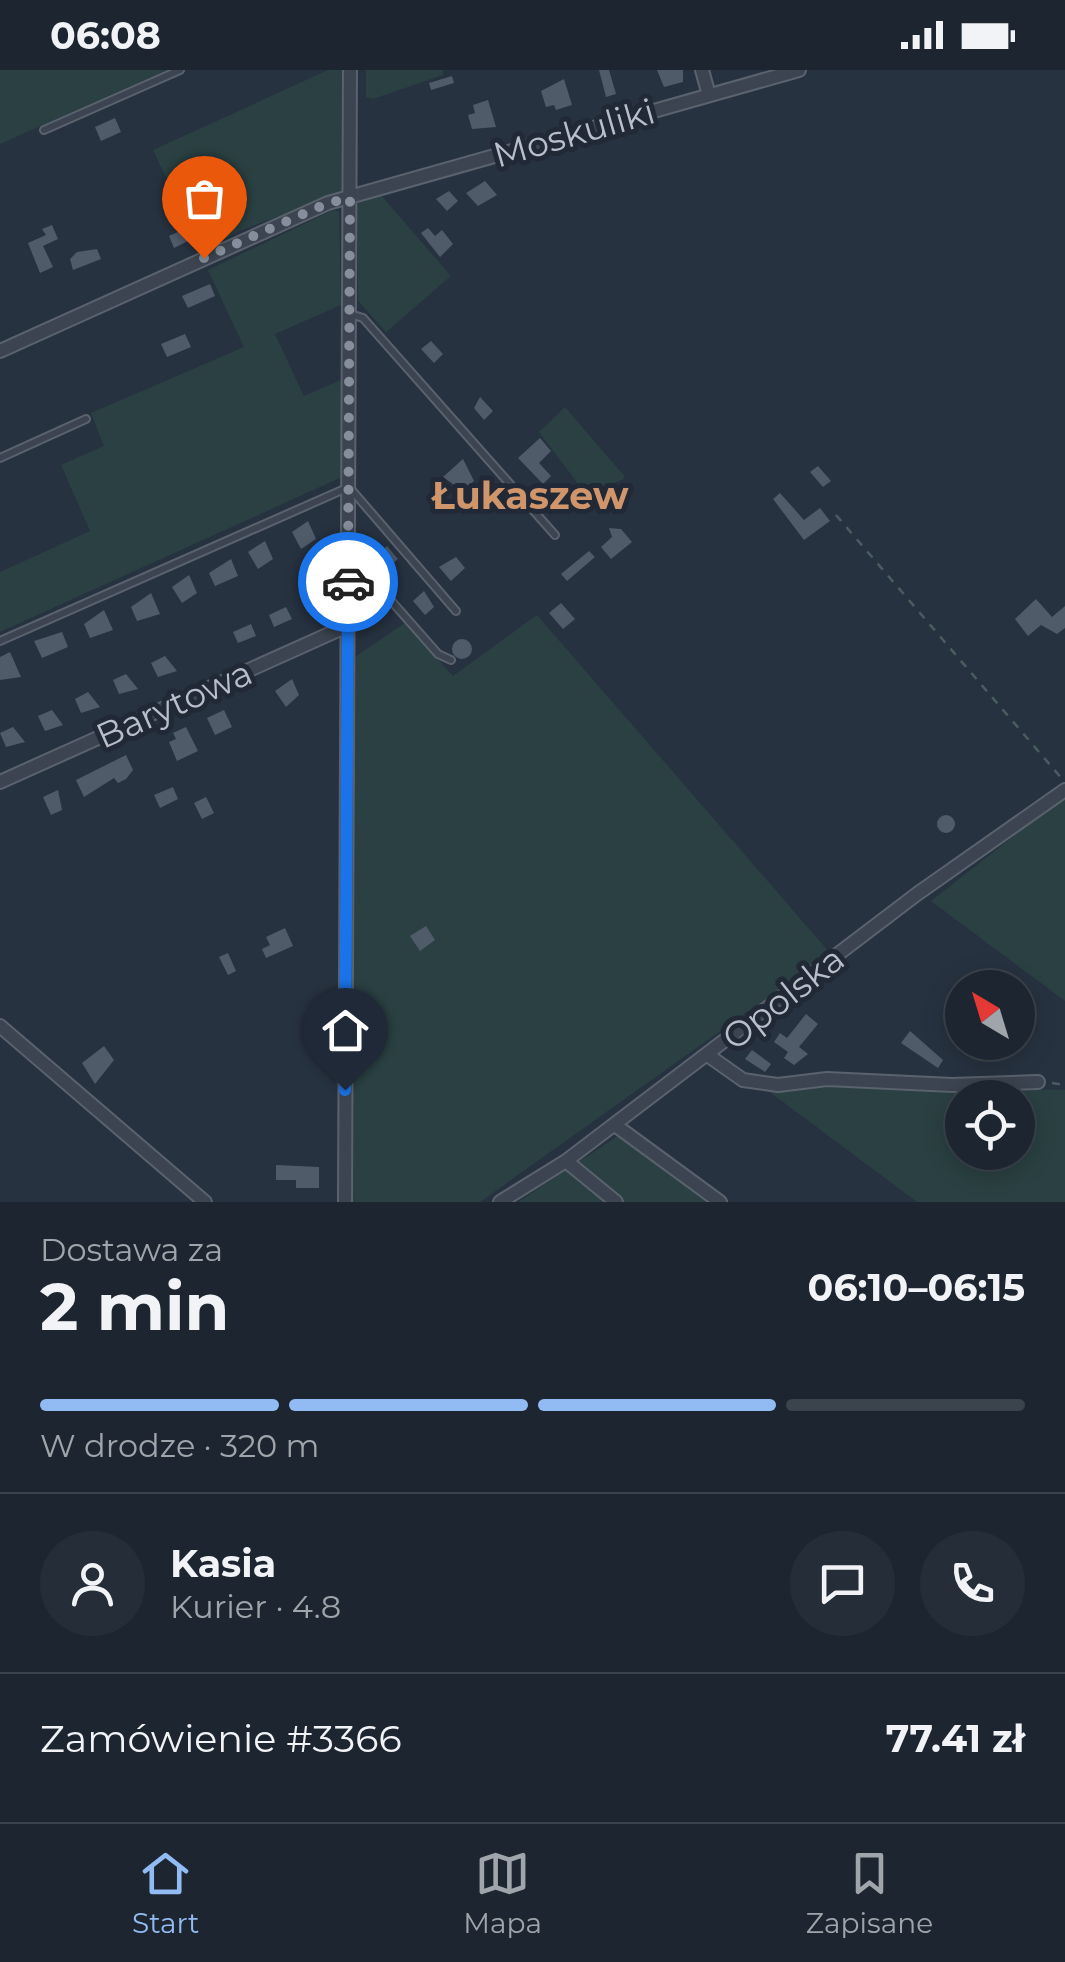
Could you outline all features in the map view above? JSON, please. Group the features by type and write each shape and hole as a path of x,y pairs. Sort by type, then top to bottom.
{"street":[{"path":"345,1202 350,70"},
{"path":"702,70 710,95"},
{"name":"Moskuliki","path":"0,350 170,276 245,238 350,198 799,70"},
{"name":"Barytowa","path":"0,782 347,626"},
{"name":"Opolska","path":"500,1202 566,1161 709,1056 917,894 1065,786"},
{"path":"0,1026 205,1202"},
{"path":"709,1056 743,1080 778,1085 827,1080 952,1085 1038,1082"},
{"path":"615,1125 720,1202"},
{"path":"566,1161 616,1202"}],"lane":[{"path":"44,130 180,70"},
{"path":"350,314 363,318 555,535"},
{"path":"0,458 86,419"},
{"path":"0,641 348,487 456,610"},
{"path":"348,553 357,557 438,654 451,660"}],"path":[{"path":"836,515 1065,786"},
{"path":"1038,1082 1065,1085"}],"green space":[{"path":"0,70 167,70 0,144"},
{"path":"328,70 344,70 344,192 239,231 201,252 153,150"},
{"path":"366,70 443,70 443,75 373,99 366,97"},
{"path":"380,194 451,276 386,332 358,301 357,204"},
{"path":"331,211 339,211 341,305 275,334 304,396 343,379 342,477 0,632 0,572 90,531 61,465 104,446 91,413 244,347 208,270"},
{"path":"565,407 625,477 622,480 594,490 582,489 539,432"},
{"path":"537,615 830,953 480,1202 353,1202 355,657 405,623 453,676"},
{"path":"1065,796 1065,1001 1035,979 1035,970 1023,970 931,901"},
{"path":"857,1084 945,1087 945,1170 1035,1170 1035,1089 1065,1090 1065,1202 917,1202 767,1090"},
{"path":"618,1136 711,1202 518,1202"}],"building":[{"path":"599,70 609,70 616,94 606,97"},
{"path":"657,70 683,70 683,82 664,87"},
{"path":"452,76 454,83 431,90 429,83"},
{"path":"564,79 572,105 556,110 554,105 546,107 541,91"},
{"path":"488,100 496,127 472,129 468,115 475,113 473,105"},
{"path":"115,118 121,132 101,141 95,127"},
{"path":"485,181 497,195 478,206 466,193"},
{"path":"449,191 458,201 447,211 436,199"},
{"path":"52,225 58,239 43,246 53,267 40,273 28,243 46,235 42,229"},
{"path":"428,228 435,236 442,230 453,244 440,257 421,233"},
{"path":"182,230 188,241 174,248 169,236"},
{"path":"97,249 101,259 73,270 70,259 77,252"},
{"path":"210,284 215,296 188,308 182,296"},
{"path":"185,334 191,347 167,357 161,344"},
{"path":"431,341 443,354 434,363 421,349"},
{"path":"480,397 493,411 484,420 474,408"},
{"path":"540,438 551,451 539,463 551,476 543,484 518,458"},
{"path":"463,459 474,481 463,491 443,477"},
{"path":"818,466 831,481 823,487 810,472"},
{"path":"780,493 804,520 820,508 830,521 804,540 773,499"},
{"path":"308,521 316,539 301,549 292,532"},
{"path":"609,528 621,529 632,542 611,559 601,547 612,537"},
{"path":"265,541 273,559 258,569 248,552"},
{"path":"387,546 398,559 387,568 376,555"},
{"path":"589,551 595,557 567,581 561,574"},
{"path":"456,557 465,568 451,581 439,567"},
{"path":"231,559 238,576 215,586 209,573"},
{"path":"189,575 197,593 182,603 172,587"},
{"path":"424,591 434,607 425,615 413,601"},
{"path":"151,593 160,614 137,621 131,607"},
{"path":"319,593 324,604 307,612 302,600"},
{"path":"1036,599 1052,617 1065,606 1065,628 1057,634 1041,625 1028,636 1015,619"},
{"path":"561,603 575,619 563,629 549,613"},
{"path":"286,607 292,619 274,627 269,615"},
{"path":"104,610 113,630 90,638 84,624"},
{"path":"251,624 256,636 238,643 233,632"},
{"path":"62,632 68,647 42,658 34,641"},
{"path":"462,639 472,649 462,659 452,649"},
{"path":"10,652 21,677 0,680 0,657"},
{"path":"165,656 177,671 158,677 151,663"},
{"path":"126,674 138,689 119,694 113,680"},
{"path":"292,679 299,695 286,707 275,691"},
{"path":"88,692 100,707 81,713 75,699"},
{"path":"52,710 63,725 45,731 38,716"},
{"path":"224,710 232,727 215,735 207,718"},
{"path":"13,727 25,742 6,747 0,733"},
{"path":"186,727 198,751 177,761 169,742 176,739 173,733"},
{"path":"126,755 133,770 126,779 118,783 114,778 84,797 76,780"},
{"path":"173,787 178,799 160,808 154,795"},
{"path":"58,790 62,810 51,815 43,797"},
{"path":"206,797 214,813 202,819 194,803"},
{"path":"946,815 953,817 953,831 946,833 939,831 937,824 939,817"},
{"path":"426,926 435,940 420,951 410,936"},
{"path":"285,928 293,946 266,958 262,949 270,945 266,937"},
{"path":"228,953 236,971 228,975 219,957"},
{"path":"806,1014 818,1024 799,1047 808,1054 794,1065 784,1058 788,1052 774,1042 780,1033 787,1038"},
{"path":"910,1031 943,1060 938,1068 901,1043"},
{"path":"104,1046 114,1060 95,1084 82,1063"},
{"path":"752,1050 771,1064 765,1072 745,1059"},
{"path":"276,1165 319,1167 319,1188 296,1188 296,1180 276,1180"}],"way so far":[{"path":"204,258 328,203 350,198 348,582"}],"district":[{"name":"Łukaszew","path":"530,495"}],"route":[{"path":"345,1090 348,582"}]}
